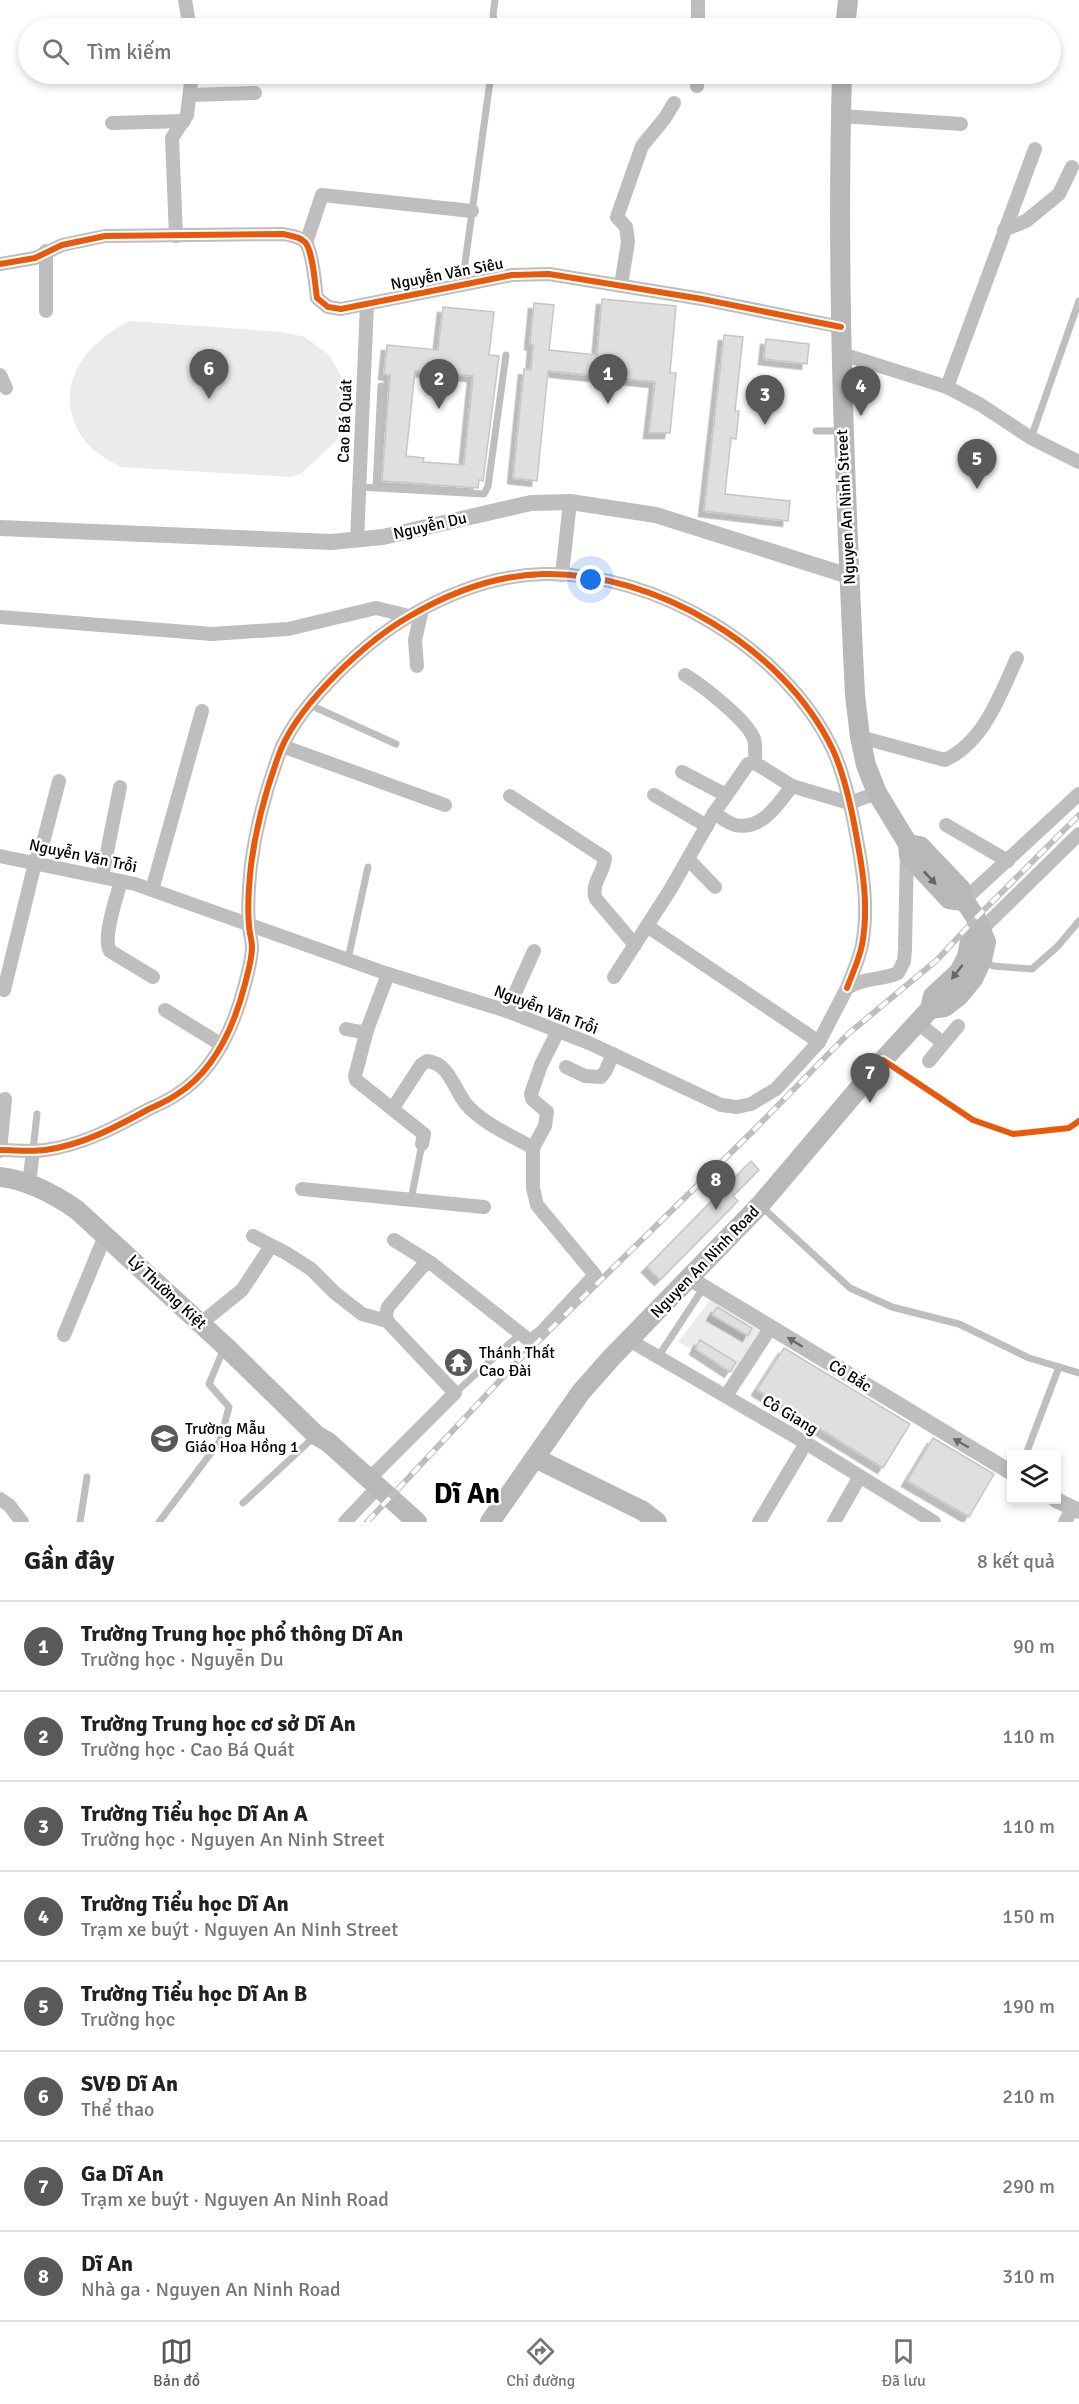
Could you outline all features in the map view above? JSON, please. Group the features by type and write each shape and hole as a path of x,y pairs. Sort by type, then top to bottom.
{"main road":[{"path":"846,18 848,0"},
{"name":"Nguyen An Ninh Street","path":"842,84 841,327 849,576 860,737 866,765 877,793"},
{"path":"877,793 908,844 920,846 961,889 963,901 972,912 986,942 982,960"},
{"name":"Nguyen An Ninh Road","path":"490,1522 581,1392 629,1340 696,1283 760,1205 924,1016 933,996 959,972 967,957 970,941 980,931"},
{"name":"Nguyen An Ninh Road","path":"924,1016 945,1007 959,996 973,979 982,960"},
{"name":"Lý Thường Kiệt","path":"0,1177 29,1185 58,1197 77,1210 225,1346 316,1435 328,1442 373,1487 402,1522"},
{"path":"535,1458 584,1481 653,1521"},
{"name":"Lý Thường Kiệt","path":"373,1487 417,1522"}],"street":[{"path":"185,0 188,18"},
{"path":"698,0 698,18"},
{"path":"176,236 172,146 175,132 184,121 191,84"},
{"path":"190,95 255,93"},
{"path":"621,285 628,242 626,227 617,217 642,146 674,103"},
{"path":"841,116 961,124"},
{"path":"112,123 184,121"},
{"path":"947,387 1035,149"},
{"path":"1004,230 1026,221 1059,194 1072,167"},
{"path":"0,264 35,258 62,244 105,237 283,234 297,237 306,243 322,195 472,211"},
{"name":"Nguyễn Văn Siêu","path":"306,243 310,251 317,298 328,307 341,309 512,275 549,274 621,285 841,327"},
{"path":"46,251 46,311"},
{"name":"Cao Bá Quát","path":"357,540 367,304"},
{"path":"842,354 947,387 981,405 1031,438 1079,462"},
{"path":"0,375 6,388"},
{"path":"562,575 570,502"},
{"name":"Nguyễn Du","path":"0,528 331,542 382,537 531,503 570,502 656,515 849,576"},
{"name":"Nguyễn Văn Trỗi","path":"0,856 121,881 248,922 388,974 507,1011 613,1054 721,1105 736,1107 751,1104 776,1089 819,1042 847,988 861,947 866,897 849,803 833,750 813,716 786,683 753,651 723,630 657,594 589,577 543,574 493,580 454,594 415,613 374,640 310,705 282,746 258,828 251,867 248,922 252,949 237,1016 222,1045 201,1075 177,1094 117,1126 82,1141 33,1150 0,1150"},
{"path":"0,617 212,634 288,629 376,608 415,613 417,666"},
{"path":"860,737 945,760 959,754 990,717 1017,658"},
{"path":"685,675 718,698 750,732 755,740 755,763"},
{"path":"152,890 202,711"},
{"path":"282,746 445,806"},
{"path":"614,977 714,813 743,768 748,764 755,763 792,786 849,803 877,793"},
{"path":"682,772 726,795"},
{"path":"4,990 35,863 47,831 59,781"},
{"path":"714,813 736,825 754,823 771,814 792,786"},
{"path":"102,877 120,787"},
{"path":"963,901 1079,794"},
{"path":"510,795 605,858 605,867 594,885 593,892 596,899 635,945"},
{"path":"654,795 707,826"},
{"path":"946,825 1008,861"},
{"path":"980,931 1079,834"},
{"path":"847,988 854,984 891,976 898,973 901,967 906,930 908,844"},
{"path":"688,859 714,887"},
{"path":"121,881 108,933 107,947 153,977"},
{"path":"646,926 819,1042"},
{"path":"507,1011 534,951"},
{"path":"388,974 367,1030 355,1076 356,1080 424,1134 422,1144"},
{"path":"165,1010 222,1045"},
{"path":"924,1016 943,1043"},
{"path":"929,1061 958,1026"},
{"path":"346,1029 361,1032 367,1030"},
{"path":"394,1240 431,1263 528,1341 534,1339 596,1275 537,1205 533,1188 533,1148 545,1126 547,1112 532,1099 531,1094 541,1065 558,1031"},
{"path":"566,1067 585,1076 601,1077 613,1054"},
{"path":"393,1108 421,1065 427,1061 436,1062 443,1067 467,1105 500,1130 533,1148"},
{"path":"0,1150 5,1100"},
{"path":"29,1185 33,1150"},
{"path":"302,1189 484,1207"},
{"path":"64,1335 105,1236"},
{"path":"253,1236 311,1269 334,1293 362,1314 387,1321 455,1393 345,1522"},
{"path":"200,1324 242,1290 272,1246"},
{"path":"387,1321 388,1308 421,1268 431,1263"},
{"name":"Cô Bắc","path":"696,1283 1007,1471"},
{"path":"726,1396 771,1327"},
{"name":"Cô Giang","path":"629,1340 806,1443 859,1478 934,1522"},
{"path":"759,1522 806,1443"},
{"path":"834,1522 859,1478"},
{"path":"0,1499 9,1505 22,1522"},
{"path":"1061,1504 1072,1514"}],"lane":[{"path":"494,18 495,0"},
{"path":"462,285 490,84"},
{"path":"1031,438 1079,301"},
{"path":"359,487 484,494 488,486 506,355"},
{"path":"376,488 381,386"},
{"path":"816,431 843,431"},
{"path":"310,705 396,744"},
{"path":"348,959 368,867"},
{"path":"982,960 993,966 1032,969 1057,947 1079,921"},
{"path":"33,1150 37,1114"},
{"path":"411,1200 422,1144"},
{"path":"760,1205 858,1292 903,1310 959,1324 1029,1358 1079,1373"},
{"path":"658,1357 696,1283"},
{"path":"455,1393 520,1334"},
{"path":"159,1522 220,1441 229,1407 209,1384 225,1346"},
{"path":"1028,1450 1059,1367"},
{"path":"243,1503 316,1435"},
{"path":"80,1522 87,1477"}],"shaded area":[{"path":"130,321 282,332 305,337 329,355 342,378 348,403 337,440 302,473 292,477 121,467 115,464 96,451 80,435 71,411 70,394 73,378 90,351 115,329"},
{"path":"710,1300 760,1331 733,1373 678,1342"}],"building":[{"path":"602,299 676,306 670,373 676,373 670,433 649,433 655,382 548,371 537,481 513,478 524,369 531,370 533,345 530,344 534,303 554,305 549,350 597,355"},
{"path":"443,307 494,312 489,355 499,356 483,481 479,480 478,488 382,481 390,375 384,374 387,345 438,350","holes":["415,371 473,376 464,465 423,462 424,458 406,456"]},
{"path":"724,335 743,337 735,411 739,411 736,439 731,438 725,494 790,501 788,521 704,511"},
{"path":"766,339 809,344 807,364 764,359"},
{"path":"751,1161 759,1170 733,1196 738,1201 660,1280 647,1267"},
{"path":"717,1307 752,1328 748,1336 712,1315"},
{"path":"700,1340 736,1362 730,1372 695,1349"},
{"path":"784,1348 910,1424 883,1468 757,1390"},
{"path":"933,1438 994,1474 969,1517 907,1481"}],"railway":[{"path":"367,1522 519,1360 753,1131 848,1034 937,960 1079,815"}],"cycle path":[{"path":"0,264 35,258 62,245 105,236 283,234 298,237 308,246 317,298 328,307 341,309 512,275 549,274 702,299 841,327"},
{"path":"0,1150 45,1150 86,1140 169,1099 202,1074 229,1032 250,966 252,944 248,903 253,850 271,777 290,731 303,712 336,674 374,641 426,607 458,592 492,581 544,574 586,577 629,586 671,602 711,622 749,648 782,678 810,711 832,748 852,812 863,876 865,917 862,945 847,988"},
{"path":"883,1060 973,1120 1013,1134 1069,1128 1079,1121"}],"place":[{"name":"SVĐ Dĩ An","path":"209,399"},
{"name":"Trường Trung học phổ thông Dĩ An","path":"608,404"},
{"name":"Trường Trung học cơ sở Dĩ An","path":"439,409"},
{"name":"Trường Tiểu học Dĩ An","path":"861,416"},
{"name":"Trường Tiểu học Dĩ An A","path":"765,425"},
{"name":"Trường Tiểu học Dĩ An B","path":"977,489"},
{"name":"Ga Dĩ An","path":"870,1103"},
{"name":"Dĩ An","path":"716,1210"},
{"name":"Thánh Thất Cao Đài","path":"458,1362"},
{"name":"Trường Mẫu Giáo Hoa Hồng 1","path":"164,1438"}],"district":[{"name":"Dĩ An","path":"467,1494"}]}
